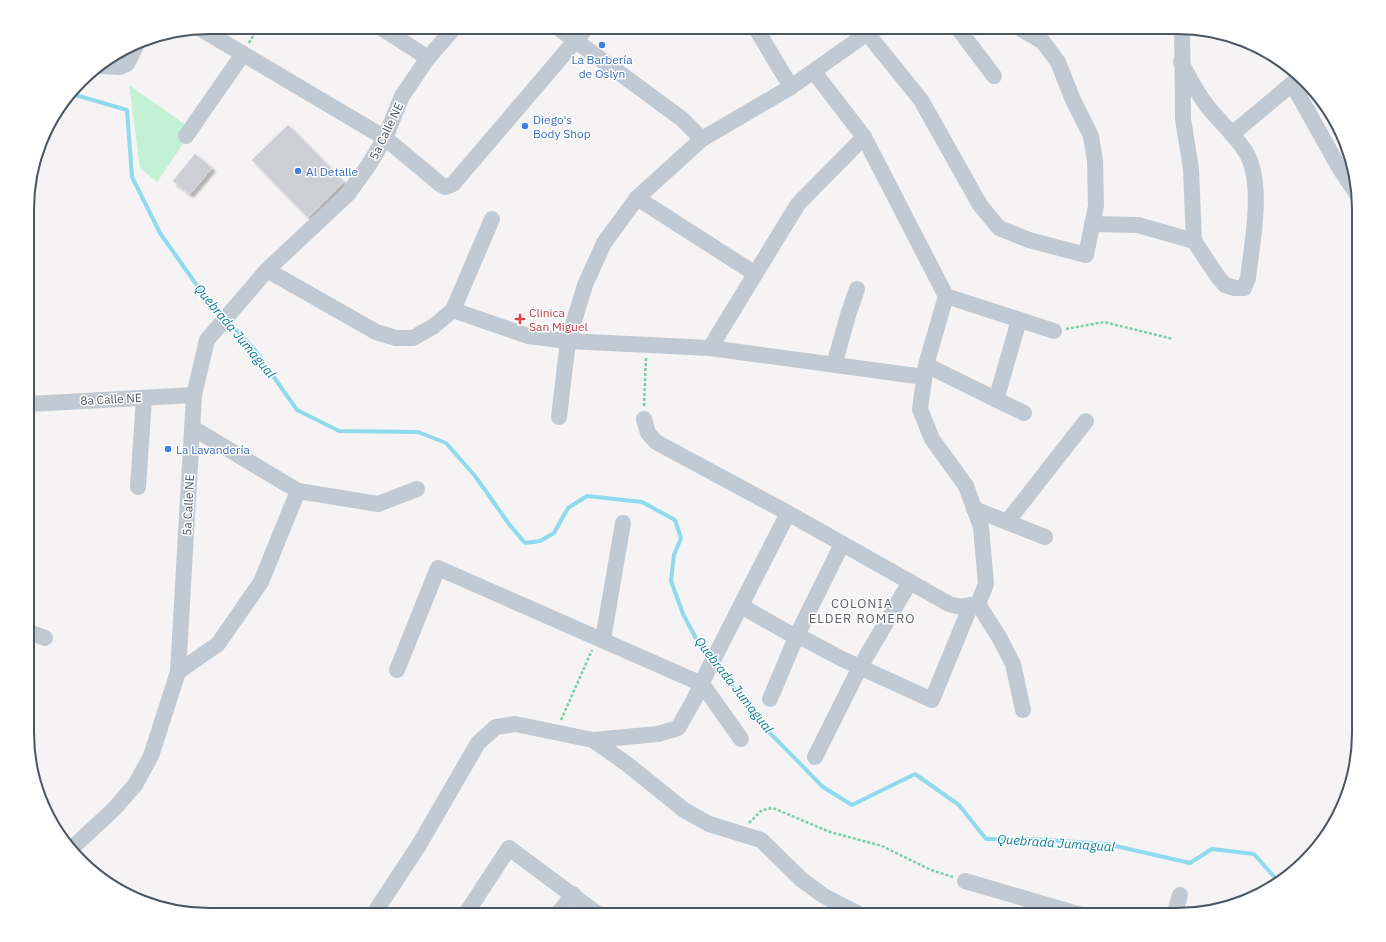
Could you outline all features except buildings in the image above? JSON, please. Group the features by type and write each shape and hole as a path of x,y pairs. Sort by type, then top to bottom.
{"street":[{"path":"209,34 385,138 440,184 446,187 453,184 582,34"},
{"path":"391,34 428,58"},
{"name":"5a Calle NE","path":"75,845 114,809 135,785 151,756 178,672 194,395 207,340 267,270 348,194 368,166 385,138 402,96 428,58 449,34"},
{"path":"567,34 682,119 702,139"},
{"path":"759,34 791,87"},
{"path":"559,417 568,341 585,285 604,243 637,198 702,139 814,72 862,34"},
{"path":"872,34 921,100 980,205 999,228 1029,240 1086,255 1096,206 1094,161 1091,136 1073,100 1058,62 1043,42 1030,34"},
{"path":"962,34 994,76"},
{"path":"1181,62 1191,83 1247,155 1253,172 1256,210 1248,278 1244,288 1235,288 1225,285 1194,242 1191,169 1183,119 1181,62 1182,34"},
{"path":"107,66 120,67 128,64 134,51"},
{"path":"186,136 243,54"},
{"path":"741,606 794,636 797,635 860,667 932,700 974,605 986,584 981,527 966,486 932,439 920,409 925,371 946,296 864,137 814,72"},
{"path":"1232,134 1296,82 1345,165 1349,175"},
{"path":"710,348 754,273 798,204 864,137"},
{"path":"637,198 754,273"},
{"path":"267,270 376,332 396,338 413,338 434,326 453,310 492,219"},
{"path":"1092,224 1138,225 1194,242"},
{"path":"834,365 848,312 857,289"},
{"path":"946,296 1054,331"},
{"path":"453,310 528,336 568,341 710,348 834,365 925,371 1024,413"},
{"path":"996,400 1019,320"},
{"name":"8a Calle NE","path":"34,404 194,395"},
{"path":"138,487 144,398"},
{"path":"644,419 648,433 656,442 788,513 949,604 961,607 974,605"},
{"path":"1007,522 1086,421"},
{"path":"193,428 298,491 378,504 417,488"},
{"path":"178,672 218,644 261,582 298,491"},
{"path":"974,509 1045,537"},
{"path":"378,908 419,845 478,744 496,727 515,724 593,740 658,734 678,728 788,513"},
{"path":"600,638 623,523"},
{"path":"770,699 797,635 842,544"},
{"path":"397,670 438,568 600,638 705,677 741,739"},
{"path":"815,757 860,667 910,582"},
{"path":"974,605 999,637 1013,664 1023,710"},
{"path":"34,634 45,638"},
{"path":"593,740 627,764 684,810 709,824 761,840 802,880 824,896 847,908"},
{"path":"470,908 509,848 590,908"},
{"path":"965,881 1057,908"},
{"path":"562,908 573,894"},
{"path":"1176,908 1180,895"}],"path":[{"path":"1054,331 1104,322 1173,339"},
{"path":"644,419 646,345"},
{"path":"556,732 600,638"},
{"path":"739,834 762,810 773,808 830,832 882,846 931,870 965,881"}],"green space":[{"path":"129,85 187,126 185,141 157,182 140,168"}],"waterway":[{"name":"Quebrada Jumagual","path":"76,95 127,110 132,177 160,233 205,297 223,316"},
{"name":"Quebrada Jumagual","path":"228,321 254,349 297,410 339,431 418,432 446,443 475,476 509,524 525,543 540,541 554,533 568,508 587,496 642,502 675,520 681,538 674,555 671,581 683,614 700,646 710,658"},
{"name":"Quebrada Jumagual","path":"716,665 765,728 823,787 852,805 915,774 959,805 986,839 1032,839 1107,844 1190,863 1212,849 1254,854 1275,878"}],"place":[{"name":"La Barbería de Oslyn","path":"602,45"},
{"name":"Diego's Body Shop","path":"525,126"},
{"name":"Al Detalle","path":"298,171"},
{"name":"Clinica San Miguel","path":"520,319"},
{"name":"La Lavandería","path":"168,449"}],"district":[{"name":"COLONIA ELDER ROMERO","path":"862,610"}]}
